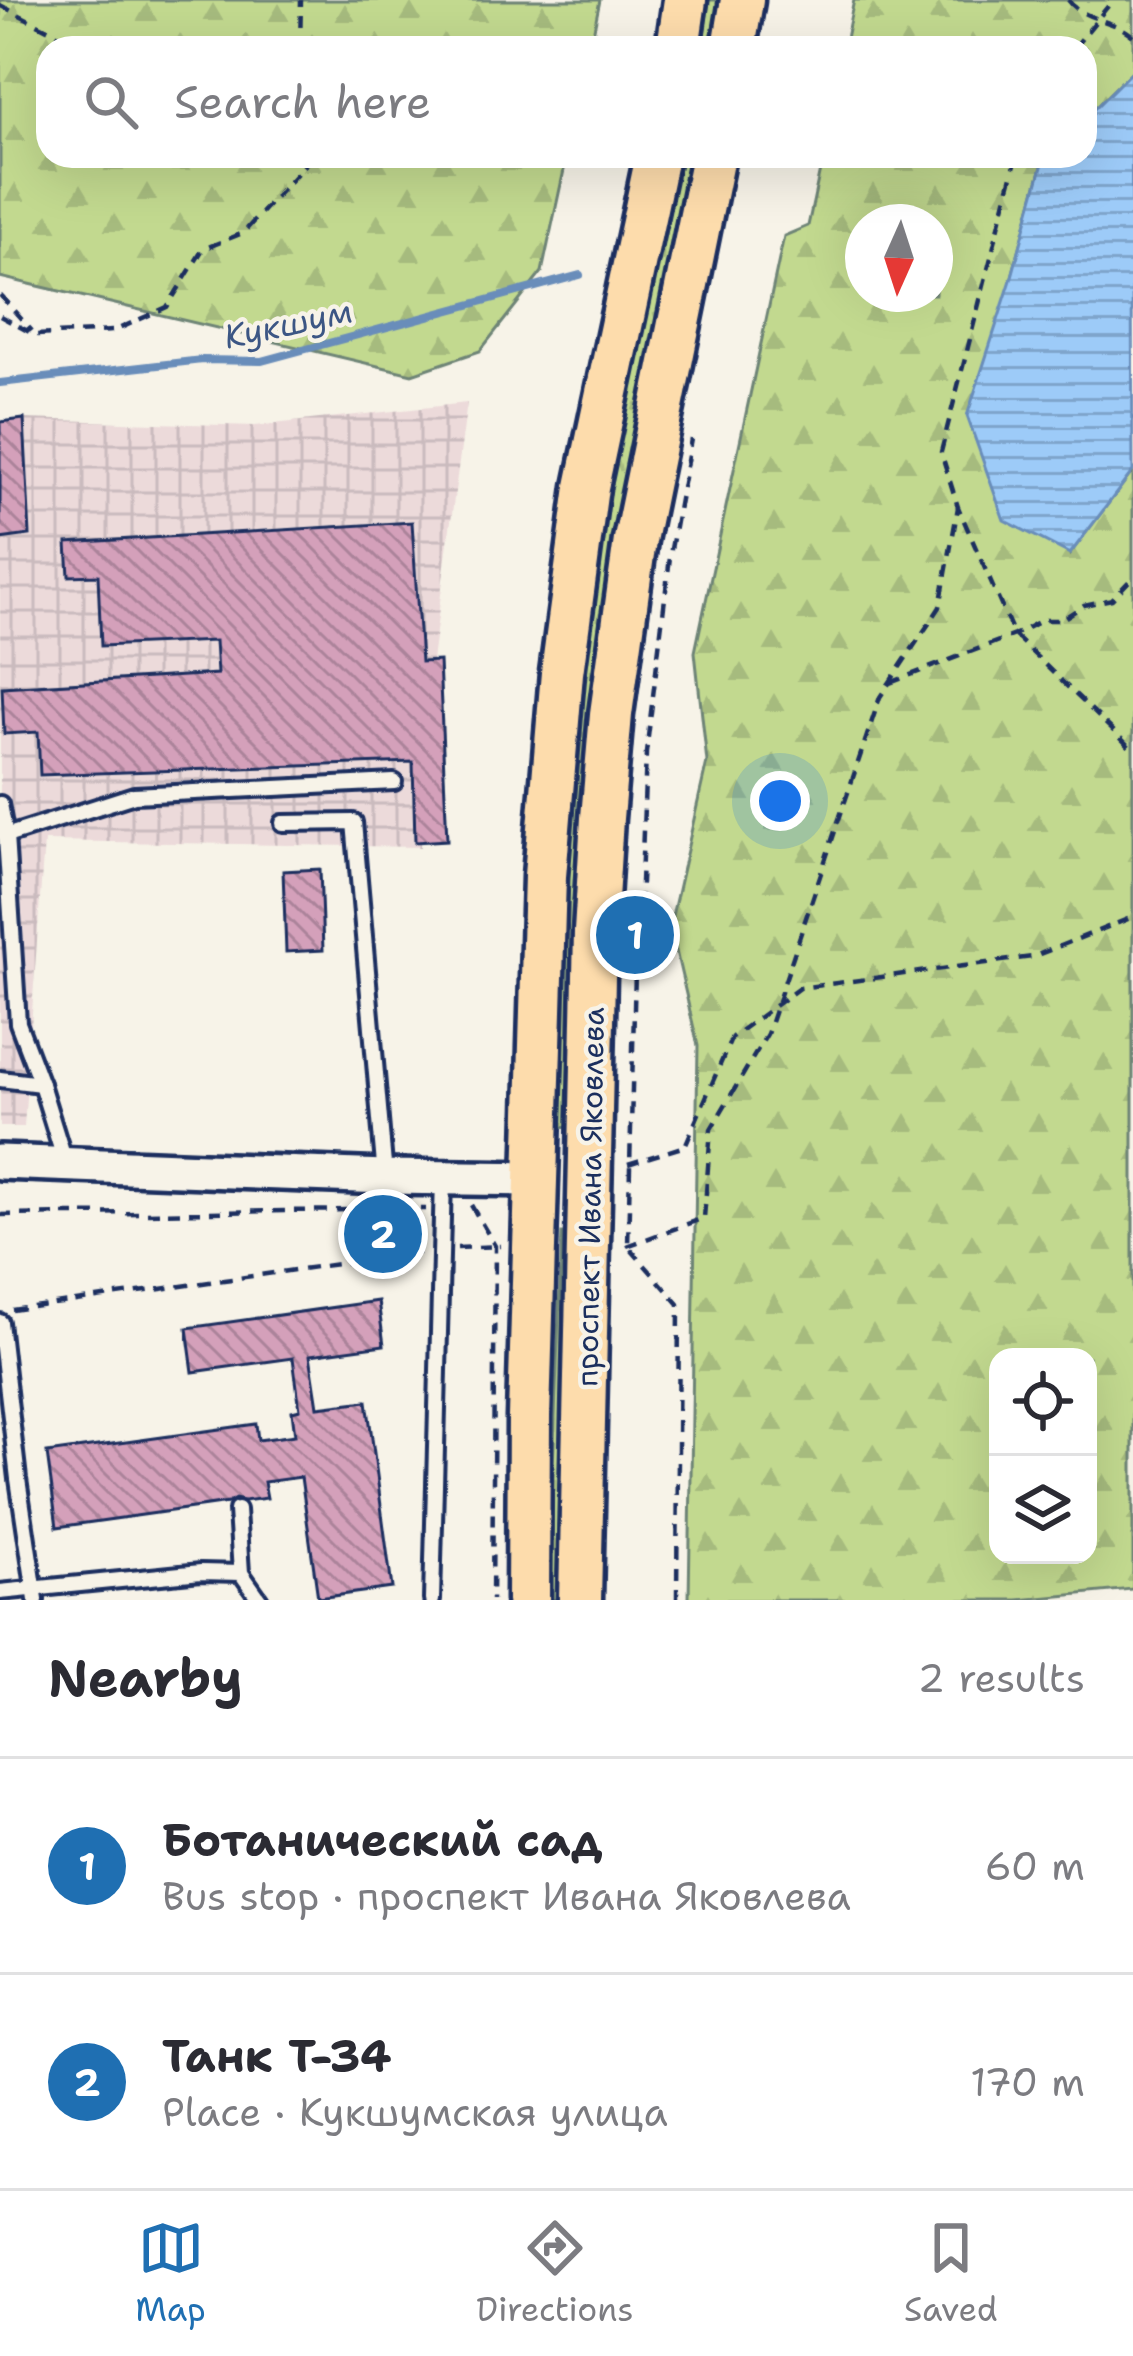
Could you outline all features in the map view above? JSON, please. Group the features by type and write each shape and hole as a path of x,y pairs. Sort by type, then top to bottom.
{"main road":[{"path":"680,36 685,0"},
{"path":"736,36 742,0"},
{"name":"проспект Ивана Яковлева","path":"528,1600 544,876 562,673 587,487 654,168"},
{"name":"проспект Ивана Яковлева","path":"580,1600 610,1172 596,932 611,714 635,540 711,168"},
{"path":"534,1179 610,1172"}],"street":[{"path":"0,1162 385,1177 443,1194 534,1179"}],"lane":[{"path":"6,836 134,795 394,782"},
{"path":"0,804 18,1023 65,1162"},
{"path":"283,823 354,822 385,1177"},
{"path":"0,1079 41,1084"},
{"path":"432,1600 443,1194"},
{"path":"0,1322 36,1594"},
{"path":"0,1480 18,1479"},
{"path":"237,1510 241,1573 260,1600"},
{"path":"0,1592 36,1594 201,1572 241,1573"}],"path":[{"path":"300,36 302,0"},
{"path":"1068,0 1074,8 1121,25 1133,36"},
{"path":"1084,36 1113,0"},
{"path":"0,5 61,36"},
{"path":"0,316 35,335 114,331 166,307 203,249 243,233 302,168"},
{"path":"1014,168 941,452 958,507 1014,634 1133,750"},
{"path":"0,295 35,335"},
{"path":"677,1600 679,1304 628,1246 610,1172 646,753 671,550 692,434"},
{"path":"628,1246 704,1218 711,1130 767,1034 880,697 940,607 958,507"},
{"path":"890,683 1042,620 1061,620 1084,605 1112,599 1133,577"},
{"path":"610,1172 685,1146 732,1037 799,988 1032,957 1133,916"},
{"path":"0,1215 443,1194 471,1207 495,1246 492,1600"},
{"path":"0,1311 442,1249 495,1246"}],"shaded area":[{"path":"467,403 422,734 420,847 44,841 24,1127 0,1127 0,422 255,426"}],"green space":[{"path":"0,0 600,0 592,36 36,36 36,168 564,168 542,272 480,351 412,374 0,277"},
{"path":"709,0 722,0 716,36 704,36"},
{"path":"854,0 1133,0 1133,73 1097,106 1097,36 846,36"},
{"path":"678,168 692,168 617,533 581,811 571,1128 558,1127 567,812 599,525"},
{"path":"820,168 1042,168 1011,280 1070,554 1133,471 1133,1589 1018,1600 689,1600 698,1046 670,925 707,762 695,652 784,236 808,226"},
{"path":"562,1234 570,1234 561,1600 548,1600"}],"water":[{"path":"1131,72 1133,471 1070,554 1004,520 967,416 1042,168 1097,168 1097,106"}],"building":[{"path":"24,419 30,535 0,539 0,422"},
{"path":"412,522 421,662 439,661 447,840 415,842 413,762 40,775 38,732 4,734 2,687 217,674 215,641 101,646 98,575 69,576 67,543"},
{"path":"320,869 323,950 286,952 283,871"},
{"path":"378,1301 384,1345 310,1355 318,1407 367,1401 392,1588 318,1598 301,1477 264,1482 267,1498 57,1527 47,1453 256,1424 258,1440 295,1435 292,1411 300,1409 293,1358 193,1372 187,1328"}],"waterway":[{"name":"Кукшум","path":"0,383 202,360 262,361 580,275"}],"place":[{"name":"Ботанический сад","path":"635,935"},
{"name":"Танк Т-34","path":"383,1234"}]}
